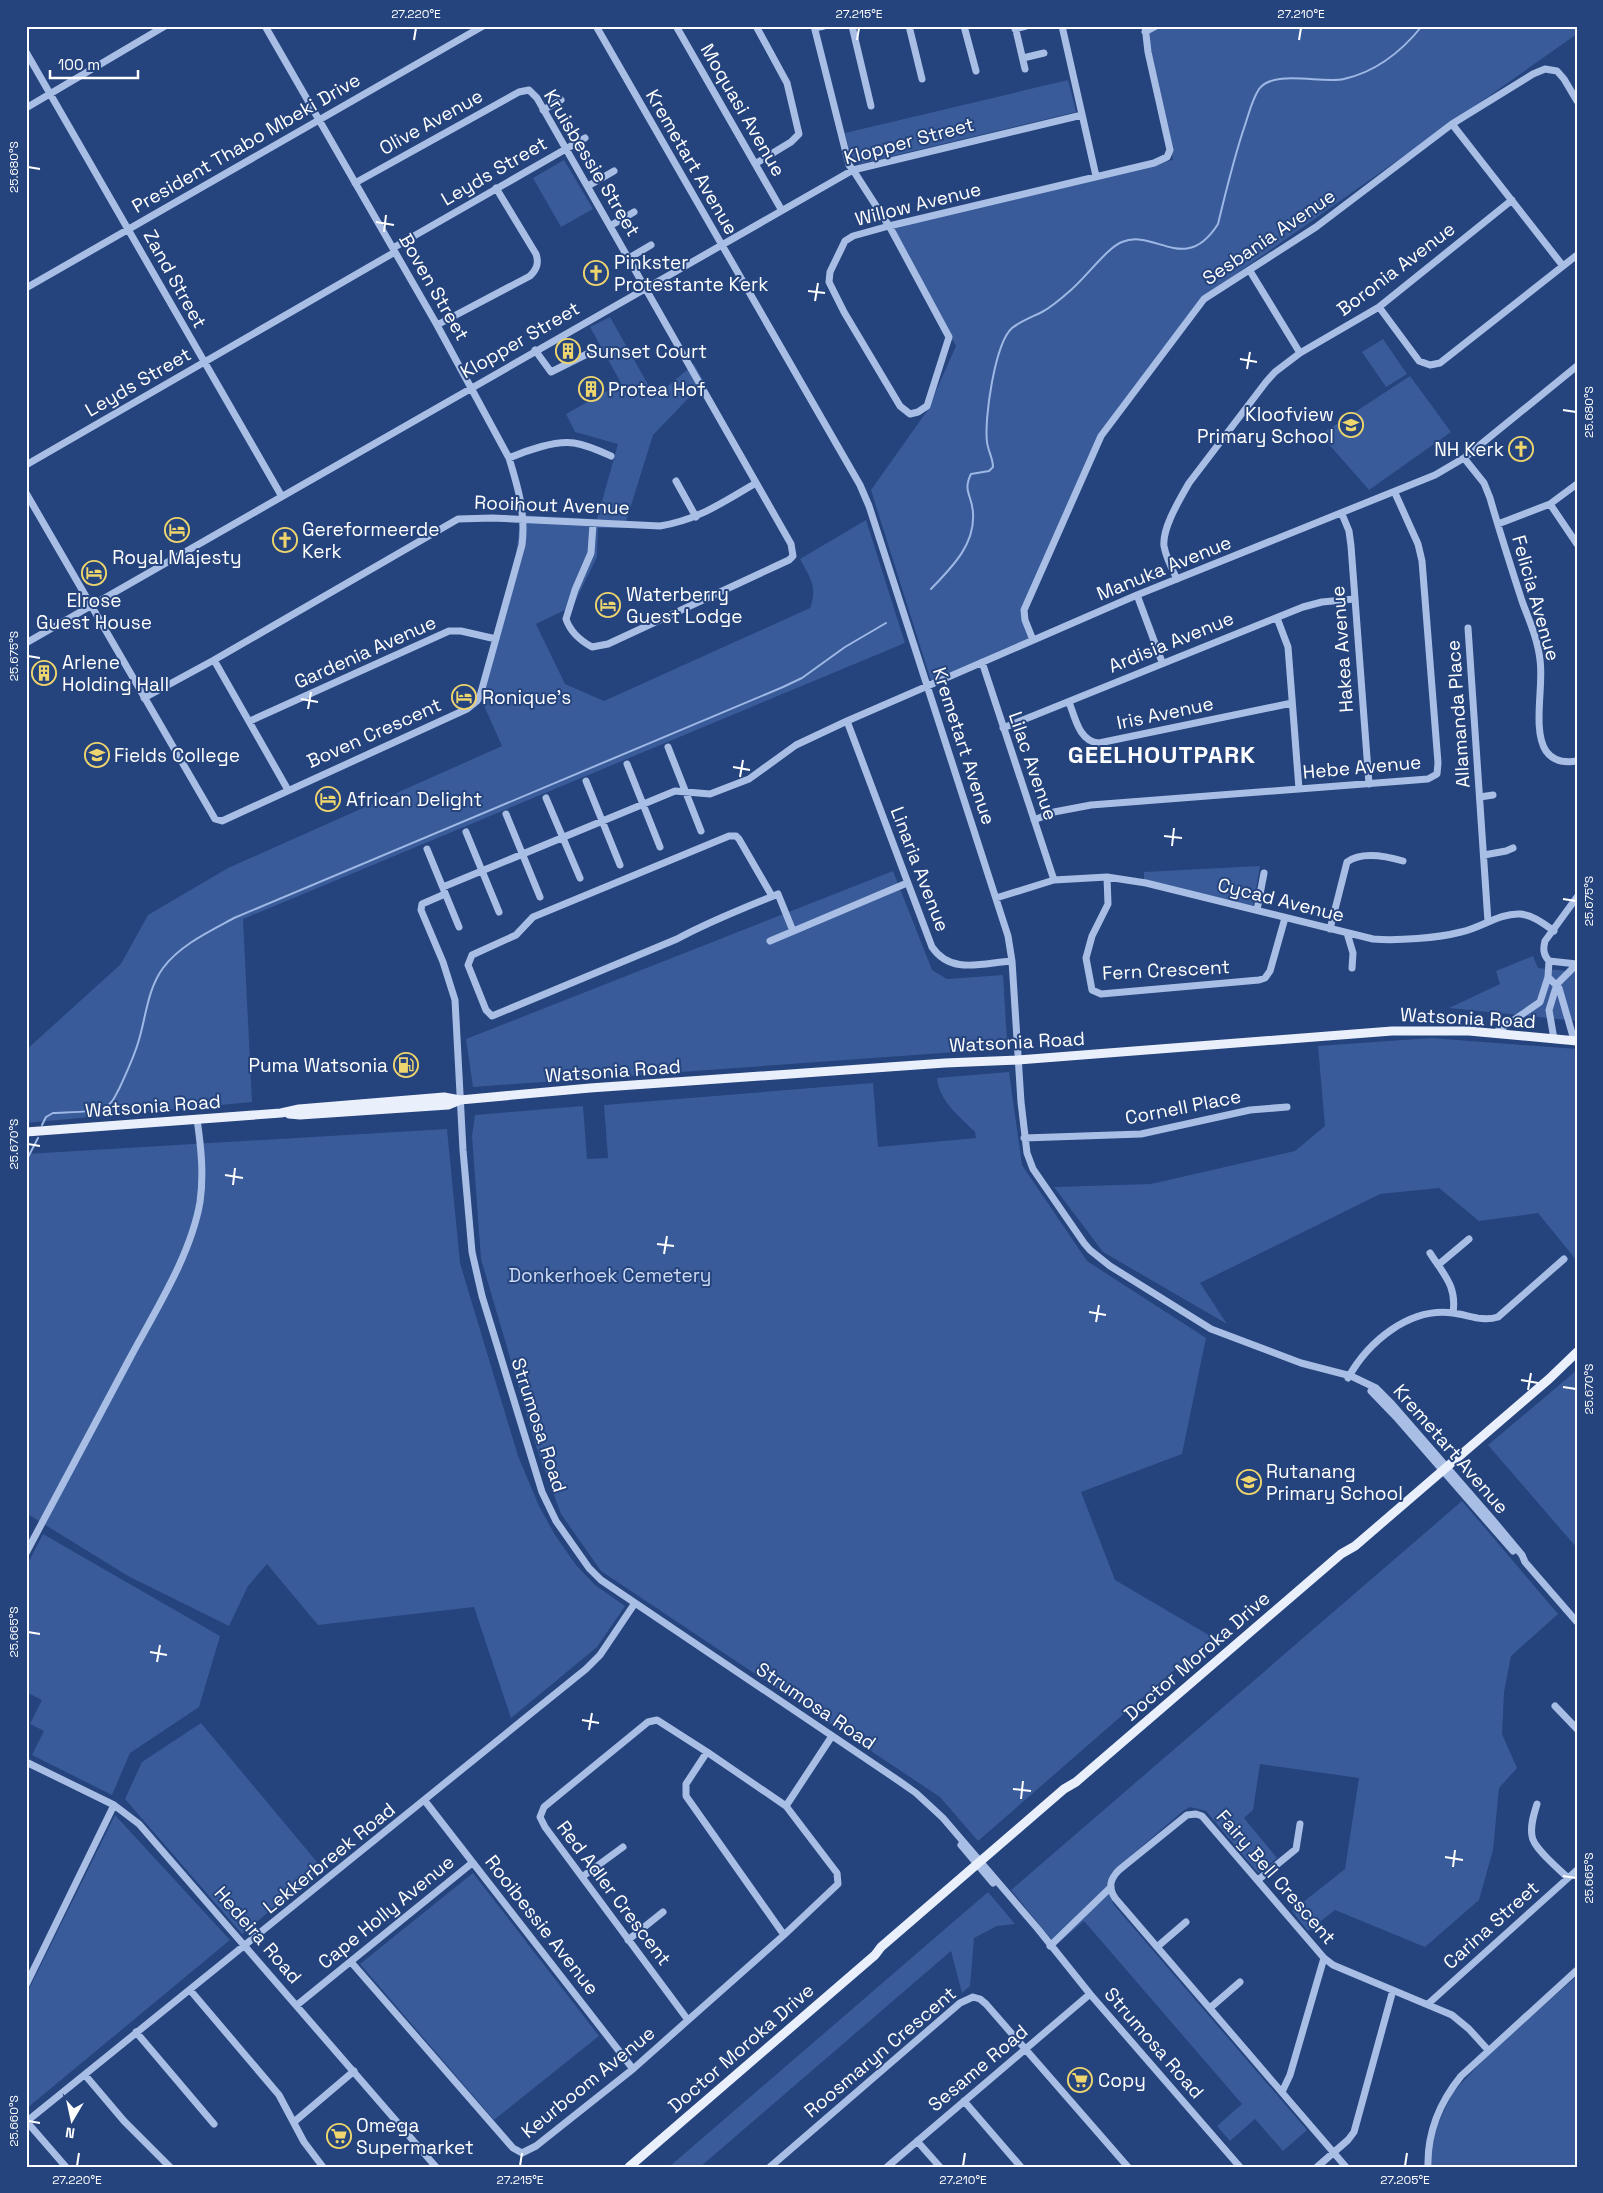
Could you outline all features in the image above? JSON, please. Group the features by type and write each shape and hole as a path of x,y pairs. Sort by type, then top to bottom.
{"main road":[{"name":"Watsonia Road","path":"26,1132 281,1113 300,1115 421,1107 448,1105 460,1100 590,1088 1018,1060 1392,1031 1429,1029 1575,1041"},
{"name":"Doctor Moroka Drive","path":"629,2167 875,1954 880,1947 980,1864 1064,1789 1076,1782 1341,1554 1347,1546 1577,1352"}],"street":[{"path":"26,108 165,26"},
{"name":"Boven Street","path":"265,26 437,325 509,458 520,497 524,520"},
{"name":"President Thabo Mbeki Drive","path":"26,288 483,26"},
{"name":"Kremetart Avenue","path":"596,26 860,485 869,506 1008,936 1012,961 1024,1138 1029,1162 1033,1170 1084,1243 1099,1258 1211,1329 1301,1363 1348,1377 1376,1395 1514,1546 1525,1562 1577,1622"},
{"name":"Moquasi Avenue","path":"676,26 781,209"},
{"path":"755,164 791,142 799,134 790,92 783,72 756,26"},
{"path":"824,26 814,27 846,159 888,226"},
{"path":"852,26 871,106"},
{"path":"909,26 922,80"},
{"path":"964,26 976,71"},
{"path":"1025,69 1015,28 1026,26"},
{"path":"1062,26 1096,176"},
{"path":"1145,29 1156,26"},
{"name":"Willow Avenue","path":"888,226 949,337 927,406 913,414 907,414 900,406 844,312 829,282 830,272 845,241 854,236 888,226 1154,163 1167,157 1170,150 1145,29"},
{"name":"Zand Street","path":"26,52 281,496"},
{"path":"1023,58 1044,53"},
{"name":"Sesbania Avenue","path":"1033,640 1025,620 1024,610 1102,436 1204,299 1250,271 1364,192 1452,124 1533,74 1545,69 1553,69 1563,76 1574,89"},
{"path":"1574,89 1577,101"},
{"name":"Kruisbessie Street","path":"522,90 529,90 534,93 756,483 793,550 793,556 789,560 608,644 592,647 577,636 566,619 575,590 591,553 593,524"},
{"name":"Olive Avenue","path":"355,183 522,90"},
{"path":"543,110 561,100"},
{"name":"Klopper Street","path":"26,643 781,209 853,170 1082,115"},
{"path":"1452,124 1563,266"},
{"name":"Leyds Street","path":"26,465 204,363 496,188 585,138"},
{"path":"588,186 614,171"},
{"path":"437,325 530,276 537,268 538,260 536,254 496,188"},
{"name":"Boronia Avenue","path":"1177,579 1166,553 1164,539 1180,500 1189,483 1266,382 1275,372 1300,353 1378,307 1512,200"},
{"path":"610,226 634,212"},
{"path":"629,258 650,245"},
{"path":"1378,307 1419,361 1434,365 1448,357 1577,255"},
{"path":"1250,271 1300,353"},
{"path":"535,350 551,372 590,352"},
{"name":"Manuka Avenue","path":"685,791 710,794 749,779 796,745 847,721 1137,595 1435,475 1464,458 1577,366"},
{"path":"509,458 522,452 569,443 585,446 611,456"},
{"name":"Felicia Avenue","path":"1464,458 1484,483 1540,659 1540,728 1542,742 1546,751 1553,757 1561,761 1577,761"},
{"path":"676,480 696,517"},
{"name":"Rooihout Avenue","path":"144,698 214,660 458,519 660,526 696,517 756,483"},
{"path":"1498,524 1550,504 1577,484"},
{"path":"26,493 144,698"},
{"name":"Hebe Avenue","path":"1034,820 1054,812 1091,805 1428,779 1437,774 1422,561 1418,544 1394,493"},
{"path":"1550,504 1570,530 1577,544"},
{"name":"Hakea Avenue","path":"1342,514 1349,531 1351,546 1369,784"},
{"name":"Boven Crescent","path":"144,698 213,818 222,821 473,704 480,696 496,639 519,556 524,520"},
{"path":"1137,595 1162,662"},
{"name":"Ardisia Avenue","path":"1003,728 1162,662 1313,604 1354,599"},
{"path":"1277,618 1288,647 1299,789"},
{"name":"Allamanda Place","path":"1468,628 1488,922"},
{"name":"Gardenia Avenue","path":"250,721 449,631 461,631 496,639"},
{"path":"214,660 288,790"},
{"name":"Lilac Avenue","path":"982,662 1054,880"},
{"name":"Iris Avenue","path":"1069,702 1084,737 1088,741 1099,743 1292,703"},
{"name":"Linaria Avenue","path":"847,721 932,946 947,961 958,965 1012,961"},
{"path":"668,747 702,831"},
{"path":"627,764 660,847"},
{"path":"586,781 620,864"},
{"path":"444,891 482,871 522,854 675,791 685,791"},
{"name":"Allamanda Place","path":"1480,797 1493,795"},
{"path":"546,798 580,878"},
{"path":"506,814 540,897"},
{"path":"466,832 499,912"},
{"path":"772,896 739,839 736,836 729,836 533,917 516,935 472,955 468,965 486,1010 489,1015 496,1016 778,894 793,931"},
{"path":"1484,855 1513,848"},
{"path":"427,849 459,927"},
{"path":"1330,928 1347,862 1352,858 1381,855 1402,861"},
{"path":"1257,910 1264,873"},
{"name":"Cycad Avenue","path":"996,898 1054,880 1107,878 1146,883 1373,939 1389,940 1462,932 1488,922 1521,914 1538,921 1554,931"},
{"name":"Fern Crescent","path":"1107,878 1108,904 1092,936 1086,958 1092,990 1101,994 1265,978 1270,971 1285,918"},
{"path":"770,941 907,883"},
{"name":"Strumosa Road","path":"444,891 422,904 421,910 443,962 455,1000 460,1100 472,1252 536,1476 549,1509 589,1568 601,1580 916,1794 935,1812 940,1821 980,1864 1240,2167"},
{"path":"1495,1033 1540,1002 1548,977 1549,961 1544,954 1545,941 1577,897"},
{"path":"1347,933 1354,953 1352,968"},
{"path":"1549,961 1577,964"},
{"path":"1554,1039 1549,1010 1557,984 1577,964"},
{"path":"1548,977 1557,984 1575,1041"},
{"path":"1540,1002 1549,1010"},
{"name":"Cornell Place","path":"1024,1138 1141,1134 1250,1110 1287,1106"},
{"path":"26,1553 152,1318 189,1241 200,1203 202,1179 202,1155 198,1119"},
{"path":"1438,1265 1469,1239"},
{"path":"1430,1252 1454,1294 1453,1313"},
{"path":"1348,1377 1373,1344 1386,1334 1425,1314 1435,1312 1453,1313 1485,1320 1498,1317 1564,1259"},
{"name":"Lekkerbreek Road","path":"26,2122 136,2032 246,1946 593,1663 635,1603"},
{"path":"1555,1706 1577,1729"},
{"name":"Red Adler Crescent","path":"688,2020 542,1822 541,1812 544,1807 651,1721 662,1722 786,1806 837,1873 839,1880"},
{"path":"786,1806 832,1736"},
{"path":"707,1752 686,1784 686,1796 784,1935"},
{"name":"Hedeira Road","path":"26,1762 114,1806 130,1816 150,1836 246,1946 436,2167"},
{"name":"Rooibessie Avenue","path":"425,1801 633,2069"},
{"path":"1537,1804 1532,1838 1537,1846 1568,1878"},
{"path":"26,1985 114,1806"},
{"name":"Fairy Bell Crescent","path":"1110,1887 1112,1878 1119,1870 1187,1816 1192,1814 1204,1817 1324,1958 1333,1965 1428,2004 1461,2021 1488,2050"},
{"path":"1258,1880 1296,1849 1300,1824"},
{"path":"582,1877 623,1847"},
{"name":"Cape Holly Avenue","path":"297,2005 472,1863"},
{"name":"Carina Street","path":"1428,2004 1577,1870"},
{"name":"Keurboom Avenue","path":"351,1962 513,2148 519,2152 526,2152 633,2069 832,1892 839,1880"},
{"path":"1048,1943 1110,1887 1115,1898 1346,2167"},
{"path":"628,1940 663,1912"},
{"path":"1157,1947 1186,1922"},
{"path":"1282,2092 1290,2075 1324,1958"},
{"path":"1428,2167 1430,2137 1444,2101 1461,2076 1577,1970"},
{"path":"1210,2008 1240,1982"},
{"path":"190,1990 279,2095 313,2155 323,2167"},
{"path":"1317,2167 1348,2140 1356,2127 1393,1990"},
{"name":"Sesame Road","path":"887,2167 1090,1994"},
{"name":"Roosmaryn Crescent","path":"770,2167 966,1999 973,1996 980,1999 1128,2167"},
{"path":"136,2032 214,2124"},
{"path":"294,2122 354,2071"},
{"path":"85,2075 124,2121 170,2167"},
{"path":"964,2101 1021,2167"},
{"path":"26,2122 66,2167"},
{"path":"917,2141 940,2167"}],"green space":[{"path":"1160,26 1577,26 1577,34 1202,298 1097,437 1021,612 1033,640 932,684 871,490 927,411 956,346 888,227 1173,160 1144,36"},
{"path":"1068,80 1076,112 859,164 851,159 845,133"},
{"path":"564,160 593,209 561,227 533,178"},
{"path":"610,317 655,397 694,364 704,382 653,435 624,528 598,528 597,557 573,606 536,624 565,684 604,701 810,608 813,594 812,583 800,559 866,520 905,643 243,919 252,1102 26,1123 26,1050 121,964 148,915 228,868 502,746 478,692 516,554 521,515 597,519 618,444 575,432 566,414 621,383 590,327"},
{"path":"1383,339 1407,374 1386,387 1362,352"},
{"path":"1410,376 1451,432 1369,490 1326,441 1326,431"},
{"path":"1260,866 1253,906 1144,880 1144,872"},
{"path":"893,871 932,970 947,979 1003,975 1007,1040 998,1049 473,1087 466,1039"},
{"path":"1533,956 1538,968 1577,972 1577,1021 1449,1008 1500,984 1496,971"},
{"path":"1431,1038 1577,1049 1577,1261 1538,1213 1479,1221 1439,1188 1380,1194 1200,1283 1227,1324 1103,1252 1054,1187 1151,1184 1295,1151 1325,1126 1318,1046"},
{"name":"Donkerhoek Cemetery","path":"1009,1072 1022,1165 1087,1261 1206,1338 1182,1454 1081,1492 1115,1580 1212,1637 978,1841 940,1797 601,1571 561,1514 537,1449 481,1259 472,1136 475,1115 583,1106 587,1159 608,1158 604,1105 873,1083 878,1147 976,1138 975,1132 956,1114 946,1101 937,1078"},
{"path":"447,1129 460,1263 518,1456 539,1506 555,1535 576,1565 595,1585 625,1606 597,1647 511,1718 474,1607 318,1625 267,1564 248,1586 229,1626 128,1576 26,1513 26,1154"},
{"path":"1577,1370 1577,1548 1488,1445"},
{"path":"1462,1501 1558,1614 1511,1656 1504,1692 1502,1734 1517,1768 1499,1788 1493,1850 1479,1900 1425,1947 1335,1910 1308,1931 1292,1911 1345,1869 1359,1778 1260,1764 1253,1810 1244,1818 1277,1858 1258,1873 1206,1811 1190,1807 1111,1873 1108,1889 1114,1905 1307,2130 1283,2151 1255,2119 1230,2141 1217,2126 1242,2104 1084,1921 1056,1945 1011,1890"},
{"path":"43,1534 220,1636 199,1707 130,1753 112,1795 32,1755 44,1731 30,1724 42,1700 26,1692 26,1567"},
{"path":"201,1723 322,1868 242,1934 125,1799 142,1762"},
{"path":"115,1815 230,1940 26,2109 26,1995"},
{"path":"473,1873 599,2036 494,2120 360,1964"},
{"path":"988,1892 1015,1924 997,1926 974,1938 970,1986 962,1993 951,1951 700,2167 669,2167"},
{"path":"1577,1976 1577,2167 1431,2167 1432,2146 1436,2128 1453,2092 1491,2052"}],"waterway":[{"path":"931,589 954,564 970,536 973,525 973,508 968,490 971,474 989,471 993,467 987,442 989,400 1001,349 1006,336 1012,328 1046,310 1058,301 1078,284 1110,250 1122,242 1134,239 1182,249 1194,247 1206,239 1218,224 1234,162 1254,98 1259,89 1266,83 1287,78 1335,80 1355,76 1377,66 1397,52 1422,26"},
{"path":"42,1125 46,1117 53,1113 100,1109 112,1101 134,1055 153,985 170,960 205,933 234,918 783,687 802,678 845,647 886,623"},
{"path":"26,1161 38,1138"}],"place":[{"name":"Pinkster Protestante Kerk","path":"596,273"},
{"name":"Sunset Court","path":"568,351"},
{"name":"Protea Hof","path":"591,389"},
{"name":"Kloofview Primary School","path":"1351,425"},
{"name":"NH Kerk","path":"1521,449"},
{"name":"Royal Majesty","path":"177,530"},
{"name":"Gereformeerde Kerk","path":"285,540"},
{"name":"Elrose Guest House","path":"94,573"},
{"name":"Waterberry Guest Lodge","path":"608,605"},
{"name":"Arlene Holding Hall","path":"44,673"},
{"name":"Ronique's","path":"464,697"},
{"name":"Fields College","path":"97,755"},
{"name":"African Delight","path":"328,799"},
{"name":"Puma Watsonia","path":"406,1065"},
{"name":"Rutanang Primary School","path":"1249,1482"},
{"name":"Copy","path":"1080,2080"},
{"name":"Omega Supermarket","path":"339,2136"}],"district":[{"name":"GEELHOUTPARK","path":"1162,754"}]}
